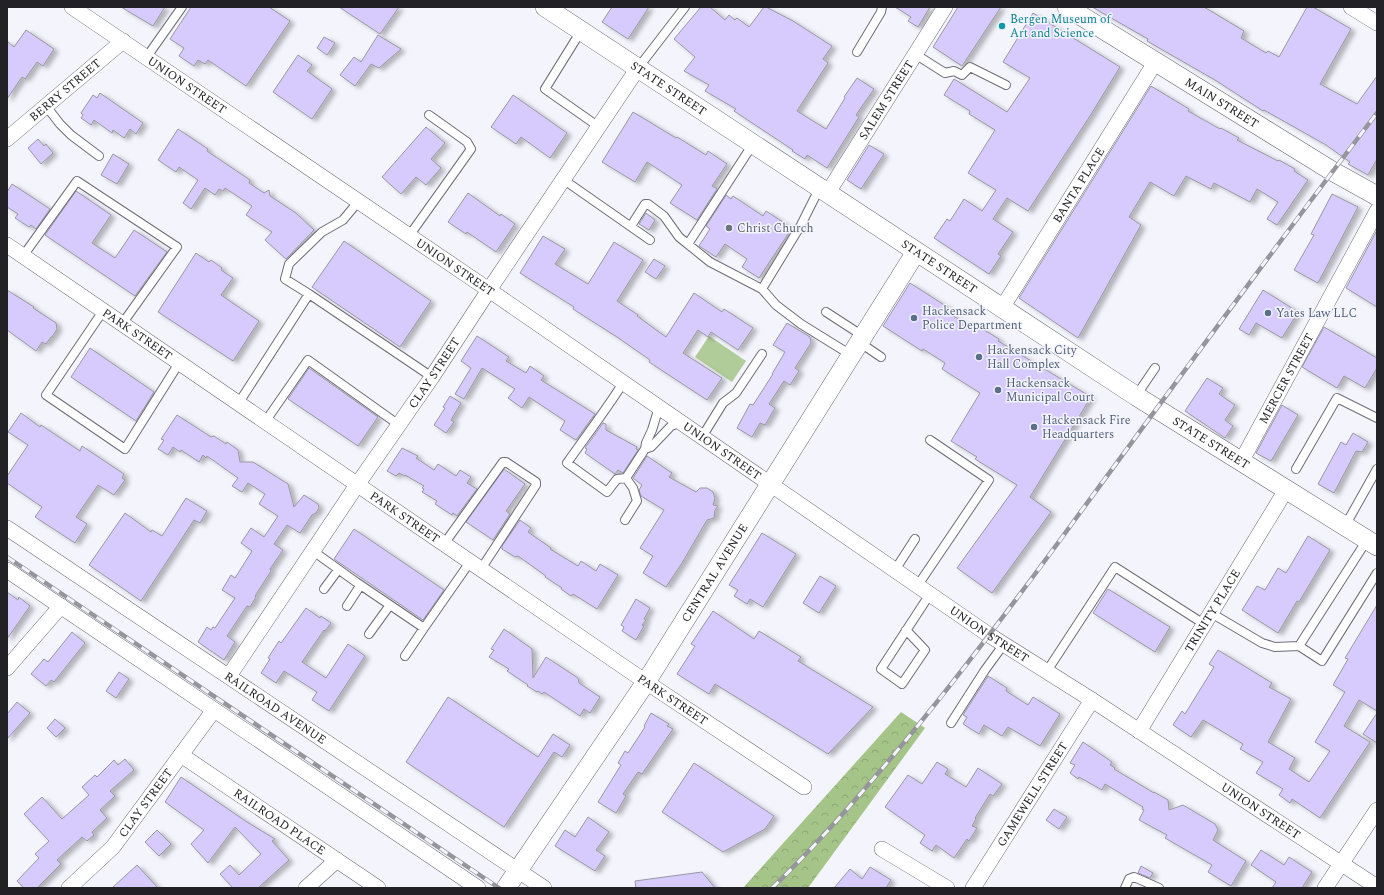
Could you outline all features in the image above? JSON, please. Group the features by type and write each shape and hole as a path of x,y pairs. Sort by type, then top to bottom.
{"street":[{"name":"UNION STREET","path":"72,7 1004,644 1140,731 1377,887"},
{"name":"STATE STREET","path":"545,7 1136,396 1372,543"},
{"name":"SALEM STREET","path":"823,191 915,54 944,7"},
{"name":"MAIN STREET","path":"1067,7 1332,171 1377,196"},
{"path":"1351,7 1377,23"},
{"name":"BERRY STREET","path":"7,139 122,42"},
{"name":"BANTA PLACE","path":"1002,308 1156,61"},
{"name":"CLAY STREET","path":"229,676 357,485 432,377 488,290 564,180 638,68"},
{"name":"MERCER STREET","path":"1242,462 1377,211"},
{"name":"PARK STREET","path":"7,245 475,566 804,787"},
{"name":"CENTRAL AVENUE","path":"506,888 646,682 916,252"},
{"name":"TRINITY PLACE","path":"1140,731 1286,490"},
{"name":"RAILROAD AVENUE","path":"7,528 544,888"},
{"path":"7,570 478,888"},
{"path":"7,668 61,606"},
{"name":"GAMEWELL STREET","path":"973,888 1092,700"},
{"name":"CLAY STREET","path":"68,888 113,848 214,710"},
{"name":"RAILROAD PLACE","path":"181,755 378,888"},
{"path":"1326,888 1377,810"},
{"path":"882,849 947,888"},
{"path":"306,888 337,860"}],"lane":[{"path":"146,58 182,7"},
{"path":"638,68 685,7"},
{"path":"857,52 881,12 882,7"},
{"path":"581,31 545,89 599,127"},
{"path":"915,54 945,73 954,71 962,75 970,67 1006,85"},
{"path":"46,106 63,127 99,156"},
{"path":"409,236 472,149 467,142 429,115"},
{"path":"688,244 753,144"},
{"path":"564,180 650,240"},
{"path":"23,256 77,181 177,248 122,324"},
{"path":"762,289 823,191"},
{"path":"358,202 343,220 322,232 288,264 285,279 432,377"},
{"path":"631,226 645,204 648,204 664,216 679,237 710,262 762,289 776,305 801,324 858,344 881,357"},
{"path":"238,404 309,294"},
{"path":"103,311 46,395 126,449 179,363"},
{"path":"826,312 858,344"},
{"path":"702,437 723,403 736,393 762,354"},
{"path":"265,422 308,360 399,425"},
{"path":"1136,396 1155,368"},
{"path":"623,383 602,416 592,427 568,463 607,492 617,479 626,478"},
{"path":"1296,469 1337,398 1377,418"},
{"path":"626,478 645,449 659,407"},
{"path":"645,449 651,447 671,426 681,422"},
{"path":"906,630 925,650 902,684 880,669 906,630 924,590 989,480 930,440"},
{"path":"405,656 424,628 475,566 536,485 536,482 506,462 503,462 444,544"},
{"path":"1345,526 1377,469"},
{"path":"624,520 637,500 633,488 626,478"},
{"path":"895,570 915,539"},
{"path":"1299,646 1372,543"},
{"path":"313,551 360,586 424,628"},
{"path":"1047,672 1115,567 1208,619 1262,643 1275,647 1299,646 1322,661 1377,573"},
{"path":"324,589 338,570"},
{"path":"346,606 360,586"},
{"path":"369,634 390,605"},
{"path":"952,724 985,670 1004,644"},
{"path":"1125,888 1129,879 1134,876 1159,888"}],"green space":[{"path":"709,336 746,361 732,382 695,357"},
{"path":"901,712 925,728 808,888 743,888"}],"building":[{"path":"121,7 165,7 153,26"},
{"path":"191,7 269,7 290,21 246,86 208,60 205,64 198,60 194,66 179,56 184,48 170,39"},
{"path":"339,7 399,7 380,34"},
{"path":"612,7 649,7 628,39 602,22"},
{"path":"701,7 710,7 725,20 729,15 735,20 737,18 749,27 764,7 766,7 793,21 832,46 823,59 828,63 797,111 826,129 845,98 844,97 857,78 874,89 856,115 859,117 827,168 807,155 805,159 792,151 793,150 734,111 736,109 705,91 709,85 684,71 695,57 674,39"},
{"path":"895,7 930,7 918,27 908,21 911,17"},
{"path":"958,7 1001,7 962,66 933,47"},
{"path":"1092,7 1204,7 1244,31 1241,38 1266,53 1268,51 1279,57 1307,7 1313,7 1351,29 1320,84 1357,104 1377,76 1377,159 1368,175 1348,164 1350,162 1326,145 1264,110 1263,111 1215,80 1147,41 1148,39"},
{"path":"1033,13 1120,67 1028,211 1007,198 993,219 1013,232 998,254 1001,256 989,274 934,238 947,219 950,221 964,199 982,211 996,190 968,173 995,130 969,114 970,111 944,95 954,79 1007,112 1030,78 1003,62"},
{"path":"26,30 54,49 43,66 37,62 25,79 22,77 7,99 7,41 14,47"},
{"path":"378,35 401,49 379,68 371,64 355,86 340,75 354,57 361,62"},
{"path":"324,37 335,43 327,55 317,48"},
{"path":"298,55 312,65 307,71 332,89 312,119 273,92"},
{"path":"1151,86 1189,109 1188,111 1239,138 1237,140 1295,169 1294,171 1308,180 1277,225 1267,219 1278,202 1257,189 1250,202 1214,183 1211,189 1186,176 1174,196 1150,182 1129,217 1141,225 1078,338 1019,298"},
{"path":"100,93 143,123 136,134 130,129 124,138 113,130 112,133 94,120 91,125 81,118 83,115 81,113 93,95 97,98"},
{"path":"513,95 567,133 550,158 521,137 516,144 491,127"},
{"path":"633,112 706,155 708,151 727,164 712,186 717,189 697,220 670,203 682,185 647,162 635,182 602,162"},
{"path":"426,127 445,143 431,159 441,168 426,185 416,177 401,194 382,177"},
{"path":"178,129 250,180 249,183 264,193 269,190 270,196 296,213 314,230 286,259 265,240 272,232 246,215 252,206 225,188 223,191 219,189 215,195 205,188 191,209 183,203 198,180 179,167 176,172 158,160"},
{"path":"38,139 44,146 46,144 53,153 41,164 28,148"},
{"path":"869,145 884,154 861,189 847,180"},
{"path":"113,154 129,164 117,184 101,175"},
{"path":"12,184 50,209 36,229 31,225 29,227 15,218 18,214 7,207 7,192"},
{"path":"76,191 111,215 92,243 115,258 134,230 167,252 135,296 45,235"},
{"path":"468,193 500,216 501,214 515,224 496,252 467,232 466,234 448,222"},
{"path":"1332,194 1358,207 1318,283 1294,270 1314,235 1311,234"},
{"path":"726,195 731,199 733,196 763,216 766,211 792,228 759,278 742,267 747,259 725,244 716,257 699,246 710,229 706,226"},
{"path":"646,213 655,220 649,230 639,224"},
{"path":"1377,230 1377,307 1346,288"},
{"path":"543,236 565,249 555,264 588,284 614,242 643,260 617,301 666,337 694,293 722,312 724,309 753,328 738,350 711,332 708,337 698,330 683,353 722,378 707,400 649,362 650,360 617,337 573,309 574,307 520,273"},
{"path":"344,241 431,301 400,347 312,287"},
{"path":"196,253 209,262 211,260 222,268 221,270 233,278 221,295 259,321 233,361 158,312"},
{"path":"654,259 665,266 656,279 645,272"},
{"path":"910,283 949,308 947,312 968,325 971,322 999,339 998,341 1091,397 1030,497 1051,512 992,593 957,568 1017,485 975,459 977,457 951,441 980,393 942,369 945,363 923,349 922,351 883,326"},
{"path":"7,290 56,323 57,329 52,337 46,344 42,342 36,351 7,330"},
{"path":"1263,290 1298,312 1282,338 1256,323 1249,335 1239,329"},
{"path":"787,323 810,337 811,343 795,368 799,371 790,385 784,381 769,404 775,408 765,425 760,423 752,437 737,428 750,404 753,405 785,352 773,345"},
{"path":"1324,327 1377,358 1377,368 1365,388 1344,376 1337,388 1302,367"},
{"path":"477,336 509,357 506,361 526,373 530,366 544,376 541,380 595,414 576,440 560,430 565,421 529,397 522,408 508,398 515,389 482,368 464,399 455,394 471,368 461,361"},
{"path":"90,348 154,392 136,421 71,377"},
{"path":"309,368 378,417 358,446 288,399"},
{"path":"1207,378 1223,388 1219,394 1235,405 1225,420 1233,426 1225,438 1185,411"},
{"path":"450,396 461,403 451,420 454,422 446,433 434,425 445,408 443,407"},
{"path":"1282,405 1298,415 1271,461 1256,453"},
{"path":"21,413 40,427 41,425 80,451 82,446 124,474 122,478 125,480 114,495 98,485 76,517 87,524 75,543 35,517 42,507 7,483 7,476 28,445 8,432"},
{"path":"177,415 211,437 214,436 226,444 227,442 238,450 240,462 253,462 288,484 294,507 304,495 318,504 319,508 316,513 312,515 300,533 287,525 274,544 283,550 270,569 271,571 255,596 256,597 250,607 247,606 227,636 235,642 224,660 198,642 207,627 211,630 213,627 215,628 235,598 222,590 231,575 235,578 252,551 241,543 251,528 264,537 278,516 259,504 265,494 248,483 242,492 232,486 238,478 207,456 206,458 203,455 199,462 181,450 180,452 173,447 168,455 158,449 164,440 161,439"},
{"path":"603,423 606,424 606,430 637,447 636,449 638,450 623,473 618,470 615,474 585,453 587,449 585,448"},
{"path":"1353,433 1368,442 1362,452 1356,451 1334,493 1318,484 1341,442 1346,445"},
{"path":"402,448 418,456 416,458 434,470 438,464 456,476 460,470 471,477 467,483 477,489 457,516 453,513 452,515 435,504 437,501 422,492 424,489 422,488 424,486 405,475 399,473 396,476 387,471"},
{"path":"647,456 672,473 669,477 696,492 700,488 707,488 713,492 715,498 713,505 718,506 715,510 714,518 707,520 666,587 643,573 653,556 640,548 664,510 641,496 639,490 642,485 633,478"},
{"path":"504,469 525,484 506,511 510,514 493,540 466,522"},
{"path":"186,498 207,511 200,523 194,520 141,601 89,565 125,513 151,532 152,530 162,536"},
{"path":"520,520 531,528 528,532 551,548 550,549 578,566 581,561 596,571 600,564 618,575 597,609 573,594 571,596 518,556 515,557 502,549 502,546"},
{"path":"354,529 444,590 423,620 334,559"},
{"path":"762,533 796,554 763,607 750,599 747,604 734,596 738,590 729,585"},
{"path":"1308,536 1330,550 1299,602 1297,601 1278,633 1242,610 1257,586 1265,590 1278,568 1286,573"},
{"path":"820,576 836,586 819,613 803,603"},
{"path":"1108,589 1170,627 1155,652 1093,613"},
{"path":"7,592 18,600 19,597 30,606 7,639"},
{"path":"636,599 650,608 644,619 646,620 642,625 644,626 636,640 622,631 624,627 621,625"},
{"path":"1377,605 1377,711 1359,700 1344,726 1370,742 1320,818 1292,799 1290,803 1279,795 1283,789 1256,773 1263,762 1240,749 1243,744 1203,720 1191,737 1173,725 1182,711 1185,714 1214,667 1209,664 1218,650 1272,683 1269,687 1291,699 1268,742 1295,758 1289,769 1309,782 1330,751 1315,742 1345,692 1333,685 1348,659 1345,658"},
{"path":"306,608 320,618 321,616 331,623 325,631 324,630 302,662 326,678 348,644 365,656 329,711 312,700 317,692 284,671 276,683 261,673 270,659 268,658 279,641 281,643"},
{"path":"713,611 754,639 759,631 801,657 798,661 873,707 828,754 715,684 709,694 677,674 695,646 691,644"},
{"path":"504,629 532,649 533,678 546,657 578,678 579,683 600,697 590,713 584,709 580,716 544,692 542,694 527,686 528,685 507,671 509,669 489,657 494,650 491,649"},
{"path":"72,632 85,643 54,682 51,680 46,686 31,674 44,659 48,662"},
{"path":"119,672 129,679 116,698 106,691"},
{"path":"988,676 1007,688 1006,691 1028,705 1033,697 1060,714 1040,746 1008,727 1002,736 984,725 979,734 963,724 967,717 963,715"},
{"path":"448,697 538,757 553,734 570,745 562,757 554,752 504,827 406,762"},
{"path":"17,702 30,713 7,739 7,714"},
{"path":"651,713 669,724 667,726 673,729 642,774 638,772 623,794 626,796 616,813 598,802 621,765 618,763 625,751 628,753 645,727 644,726"},
{"path":"1377,713 1377,743 1363,734"},
{"path":"55,719 65,728 56,737 47,728"},
{"path":"1083,742 1112,762 1110,765 1115,768 1114,769 1168,800 1169,810 1183,805 1215,824 1218,830 1213,840 1246,861 1231,886 1208,872 1212,865 1165,838 1167,835 1139,820 1144,810 1142,809 1143,807 1105,784 1102,790 1079,777 1078,779 1070,773 1075,765 1070,763"},
{"path":"125,759 134,770 110,791 115,796 100,810 107,818 92,832 94,835 87,841 82,837 57,860 61,864 37,888 24,888 17,881 39,858 35,854 49,841 24,814 42,797 62,819 89,795 82,787 95,775 97,777 114,760 118,765"},
{"path":"937,762 948,769 945,774 966,787 978,768 1002,784 993,796 990,794 975,818 976,819 972,826 977,828 969,841 967,839 954,858 936,845 932,851 920,843 925,835 885,807 908,775 922,784"},
{"path":"694,763 774,816 765,829 723,852 662,812"},
{"path":"181,777 247,822 275,839 272,841 289,860 258,888 233,888 220,874 230,865 239,875 261,854 235,827 208,863 191,844 204,830 165,802"},
{"path":"1054,809 1067,817 1059,829 1046,820"},
{"path":"588,817 609,832 596,850 605,856 595,871 555,846 565,830 575,837"},
{"path":"157,830 171,844 159,856 145,842"},
{"path":"1261,850 1284,865 1289,857 1312,872 1302,888 1272,888 1276,882 1251,865"},
{"path":"137,865 158,888 112,888"},
{"path":"1141,866 1153,873 1150,878 1138,873"},
{"path":"870,867 891,880 886,888 834,888 850,869 862,879"},
{"path":"702,872 715,888 636,888 635,881"}],"railway":[{"path":"772,888 819,840 863,791 917,727 965,666 1036,573 1377,113"},
{"path":"7,557 499,888"}],"place":[{"name":"Bergen Museum of Art and Science","path":"1002,26"},
{"name":"Christ Church","path":"729,228"},
{"name":"Yates Law LLC","path":"1268,313"},
{"name":"Hackensack Police Department","path":"914,318"},
{"name":"Hackensack City Hall Complex","path":"979,357"},
{"name":"Hackensack Municipal Court","path":"998,390"},
{"name":"Hackensack Fire Headquarters","path":"1034,427"}]}
